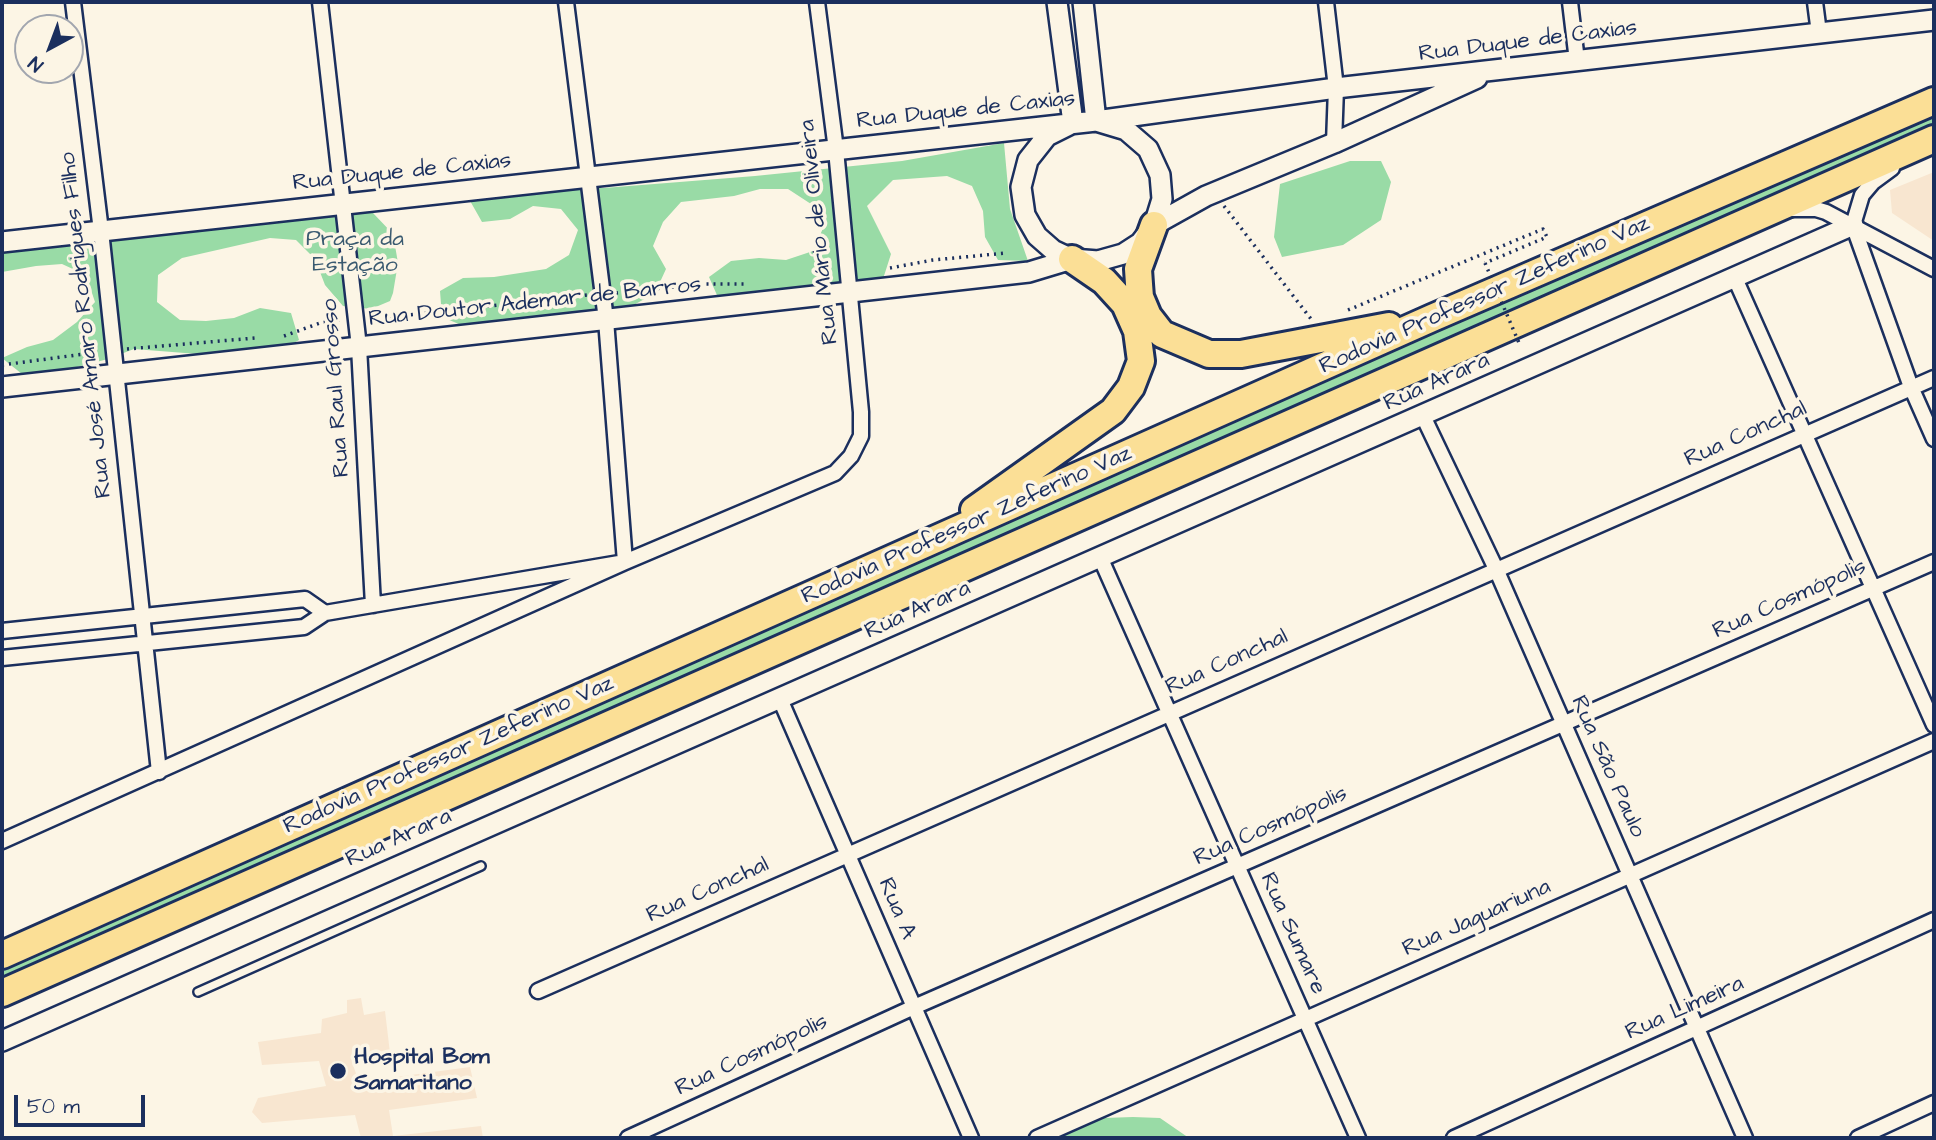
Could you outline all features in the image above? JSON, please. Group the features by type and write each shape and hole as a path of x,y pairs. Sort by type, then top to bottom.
{"highway":[{"name":"Rodovia Professor Zeferino Vaz","path":"2,955 1432,318 1934,101"},
{"name":"Rodovia Professor Zeferino Vaz","path":"2,993 1929,142"},
{"path":"1154,225 1139,268 1140,297 1148,316 1161,334 1209,354 1241,354 1432,318"},
{"path":"918,549 1113,411 1131,387 1141,361 1137,331 1125,304 1104,281 1072,259"}],"street":[{"name":"Rua José Amaro Rodrigues Filho","path":"73,2 101,231 159,772"},
{"name":"Rua Raul Grosso","path":"320,2 359,348 373,605"},
{"path":"566,2 586,178 606,320 625,562"},
{"name":"Rua Mário de Oliveira","path":"625,562 835,473 851,456 861,436 851,293 817,2"},
{"path":"1057,2 1073,123 1047,136 1028,160 1021,187 1025,215 1037,236 1053,250 1072,259 1098,261 1123,254 1140,243 1154,225 1162,199 1160,175 1148,149 1126,130 1096,121 1083,2"},
{"path":"1326,2 1336,88 1334,143"},
{"path":"1570,2 1577,61"},
{"path":"1815,2 1819,33"},
{"name":"Rua Duque de Caxias","path":"2,242 1096,121 1336,88 1934,20"},
{"path":"1154,225 1214,194 1494,71"},
{"path":"1929,142 1867,189 1862,195 1853,225 1911,387 1934,439"},
{"path":"1776,209 1816,209 1853,225 1934,269"},
{"name":"Rua Arara","path":"2,1041 1853,225"},
{"name":"Rua Doutor Ademar de Barros","path":"2,387 1029,272 1072,259"},
{"path":"1734,276 1934,725"},
{"name":"Rua Conchal","path":"538,991 1934,377"},
{"name":"Rua São Paulo","path":"1423,416 1496,569 1745,1138"},
{"name":"Rua Sumare","path":"1100,557 1358,1138"},
{"path":"2,658 304,627 325,613 625,562"},
{"path":"2,841 625,562"},
{"name":"Rua Cosmópolis","path":"628,1138 914,1007 1934,562"},
{"path":"2,631 304,599 325,613"},
{"name":"Rua A","path":"780,698 971,1138"},
{"name":"Rua Jaguariuna","path":"1037,1138 1934,741"},
{"name":"Rua Limeira","path":"1454,1138 1934,920"},
{"path":"1858,1138 1934,1103"}],"lane":[{"path":"198,992 481,866"}],"path":[{"path":"1214,194 1316,325"},
{"path":"1338,315 1544,229 1547,237 1485,263 1519,343"},
{"path":"885,270 933,260 1006,253"},
{"path":"284,336 320,323 355,317 401,316 699,284 754,284"},
{"path":"2,365 114,350 258,338"}],"shaded area":[{"path":"1934,172 1934,241 1892,213 1890,190"},
{"name":"Hospital Bom Samaritano","path":"361,998 364,1015 385,1011 390,1053 357,1058 353,1065 359,1082 470,1067 477,1098 389,1110 393,1136 481,1126 483,1138 361,1138 355,1115 262,1123 252,1112 258,1098 326,1086 319,1061 262,1065 258,1042 321,1033 322,1019 347,1013 347,1000"}],"green space":[{"path":"1934,111 1934,129 2,982 2,965"},
{"path":"1004,143 1010,209 1028,261 998,260 985,237 983,211 972,186 947,176 893,180 867,206 891,254 883,279 720,302 709,277 731,261 759,258 786,260 813,251 824,226 811,204 788,189 760,189 734,196 681,202 663,222 653,246 666,269 655,293 632,306 606,314 466,327 442,317 440,291 463,278 494,277 546,269 569,255 578,230 561,209 533,206 510,219 482,222 469,199 567,188 604,188 755,176 902,161"},
{"path":"1350,161 1381,161 1391,182 1381,220 1343,245 1282,257 1274,237 1280,184"},
{"name":"Praça da Estação","path":"345,211 373,213 393,234 398,263 393,293 390,301 371,309 343,306 325,285 315,259 296,240 270,238 182,258 158,275 157,302 180,320 234,318 260,308 291,313 299,340 276,353 223,356 134,349 108,359 50,374 22,374 2,358 53,340 77,322 95,302 86,275 62,264 2,272 2,236 89,228 121,217"},
{"path":"1104,1118 1160,1118 1189,1138 1046,1138 1074,1125"}],"place":[{"name":"Hospital Bom Samaritano","path":"338,1071"}]}
